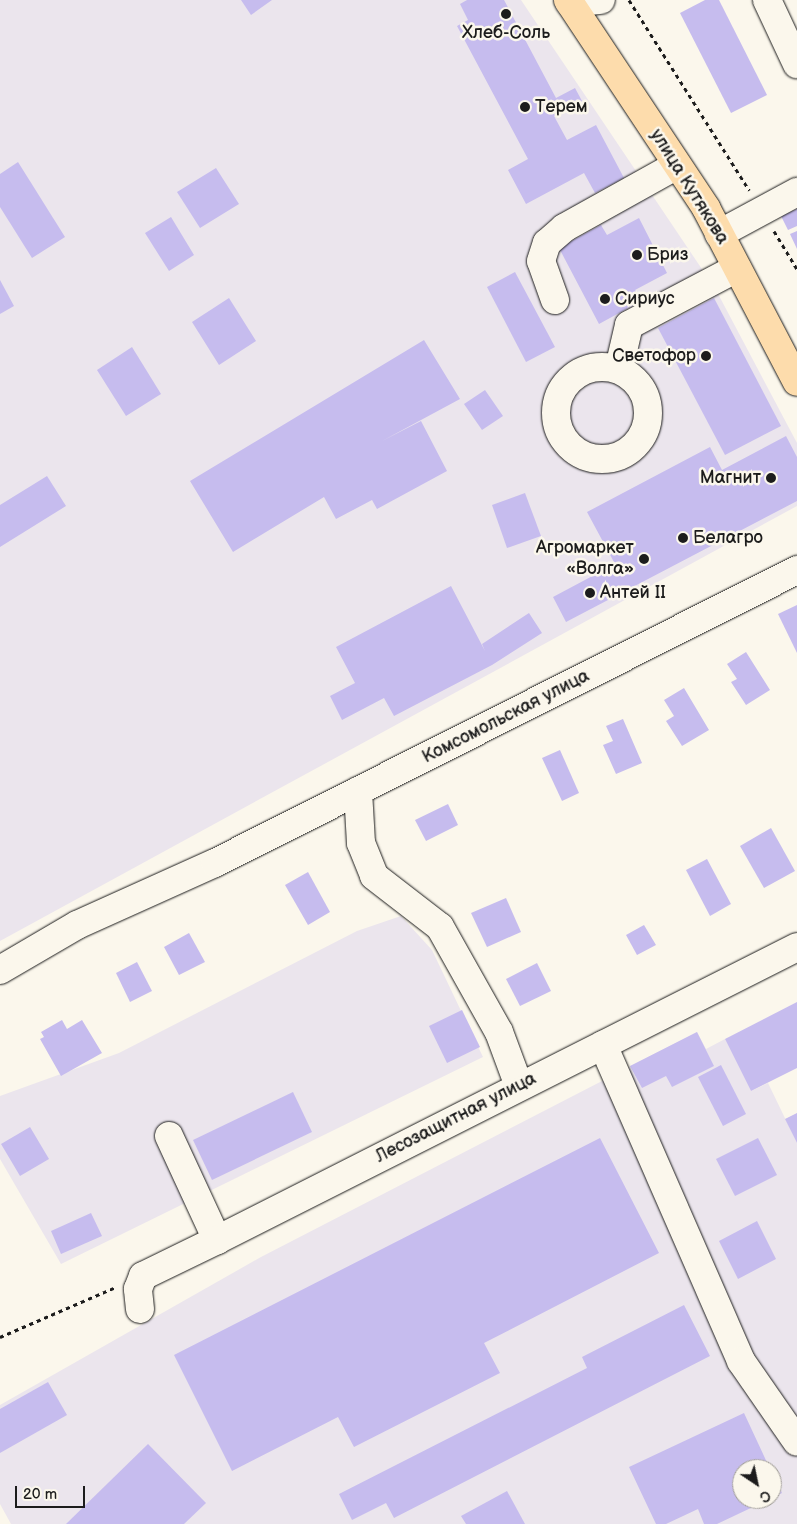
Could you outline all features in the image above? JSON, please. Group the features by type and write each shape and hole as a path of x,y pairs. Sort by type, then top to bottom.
{"main road":[{"name":"улица Кутякова","path":"569,2 677,165 719,234 797,382"}],"street":[{"path":"569,2 601,0"},
{"path":"767,0 797,64"},
{"path":"556,300 541,261 547,243 564,228 677,165"},
{"path":"719,234 797,192"},
{"path":"618,368 629,325 737,268"},
{"name":"Комсомольская улица","path":"0,970 77,925 215,863 797,570"},
{"path":"358,791 361,844 374,876 440,927 499,1032 519,1086"},
{"name":"Лесозащитная улица","path":"142,1276 797,948"},
{"path":"602,1045 741,1361 797,1442"},
{"path":"169,1136 217,1240"},
{"path":"140,1309 138,1289 142,1276"}],"path":[{"path":"629,0 797,269"},
{"path":"0,1337 142,1276"}],"shaded area":[{"path":"0,0 521,0 716,290 797,443 797,506 0,941"},
{"path":"401,916 432,950 483,1057 61,1264 0,1159 0,1096 119,1053 357,931"},
{"path":"697,1032 706,1049 725,1039 751,1091 768,1083 797,1143 797,1524 11,1524 0,1504 0,1405 261,1257"}],"building":[{"path":"241,0 272,0 251,15"},
{"path":"467,0 504,0 556,98 575,88 582,101 554,116 567,140 596,125 624,178 595,193 584,173 526,204 508,170 528,159 457,26 468,20 460,4"},
{"path":"705,0 719,0 767,95 731,113 680,13"},
{"path":"18,162 65,237 32,258 0,207 0,174"},
{"path":"216,168 239,204 200,228 177,192"},
{"path":"797,209 797,226 788,230 781,216"},
{"path":"171,217 194,255 169,271 145,233"},
{"path":"639,218 667,273 635,290 641,301 599,324 559,248 601,225 607,235"},
{"path":"797,231 797,249 790,234"},
{"path":"515,272 555,347 526,362 487,287"},
{"path":"0,280 14,306 0,314"},
{"path":"229,298 256,341 219,365 192,322"},
{"path":"714,298 781,426 725,455 658,328"},
{"path":"424,340 460,399 382,441 421,421 447,471 377,509 372,500 336,519 324,497 233,552 190,481"},
{"path":"132,347 161,394 126,416 97,370"},
{"path":"485,390 503,416 482,430 464,404"},
{"path":"786,436 797,457 797,501 566,622 553,597 615,564 587,512 710,447 722,470"},
{"path":"47,476 66,506 0,547 0,505"},
{"path":"525,493 541,536 507,548 492,505"},
{"path":"451,586 485,651 482,644 529,613 542,633 492,665 394,716 384,698 342,720 330,696 355,683 336,647"},
{"path":"797,605 797,653 778,614"},
{"path":"746,652 770,690 746,705 731,682 737,679 727,664"},
{"path":"684,688 709,730 682,746 666,721 674,716 664,700"},
{"path":"623,719 642,763 616,774 603,745 613,741 606,726"},
{"path":"560,750 579,793 562,801 542,758"},
{"path":"448,804 458,825 426,841 415,820"},
{"path":"771,828 795,871 764,888 740,846"},
{"path":"707,859 731,904 710,916 686,870"},
{"path":"308,872 330,912 308,925 285,885"},
{"path":"506,898 521,932 487,947 471,913"},
{"path":"644,925 656,945 637,955 626,935"},
{"path":"189,933 205,962 179,975 164,947"},
{"path":"137,962 152,991 130,1002 116,973"},
{"path":"537,963 551,991 520,1006 506,979"},
{"path":"797,1002 797,1068 751,1091 725,1039"},
{"path":"462,1010 480,1047 447,1063 429,1026"},
{"path":"62,1020 67,1029 82,1020 102,1053 61,1076 40,1039 44,1037 41,1032"},
{"path":"697,1032 714,1066 672,1087 666,1076 642,1088 630,1066"},
{"path":"721,1065 746,1114 723,1126 698,1077"},
{"path":"293,1092 312,1132 212,1180 193,1140"},
{"path":"797,1113 797,1143 785,1119"},
{"path":"30,1127 49,1159 20,1176 1,1144"},
{"path":"600,1138 659,1253 484,1343 500,1373 354,1447 338,1417 232,1471 174,1355"},
{"path":"758,1138 777,1175 735,1196 716,1159"},
{"path":"91,1213 102,1236 61,1254 51,1231"},
{"path":"757,1221 776,1259 738,1279 719,1241"},
{"path":"684,1305 710,1356 394,1518 386,1503 352,1520 339,1494 587,1368 582,1357"},
{"path":"48,1382 67,1415 0,1453 0,1409"},
{"path":"744,1413 765,1459 732,1459 732,1509 749,1509 717,1524 704,1524 698,1509 666,1524 656,1524 629,1467"},
{"path":"148,1444 206,1503 184,1524 66,1524"},
{"path":"507,1491 525,1524 466,1524 461,1516"}],"place":[{"name":"Хлеб-Соль","path":"506,14"},
{"name":"Терем","path":"525,107"},
{"name":"Бриз","path":"637,255"},
{"name":"Сириус","path":"605,299"},
{"name":"Светофор","path":"706,356"},
{"name":"Магнит","path":"771,478"},
{"name":"Белагро","path":"683,538"},
{"name":"Агромаркет «Волга»","path":"644,559"},
{"name":"Антей II","path":"590,593"}]}
